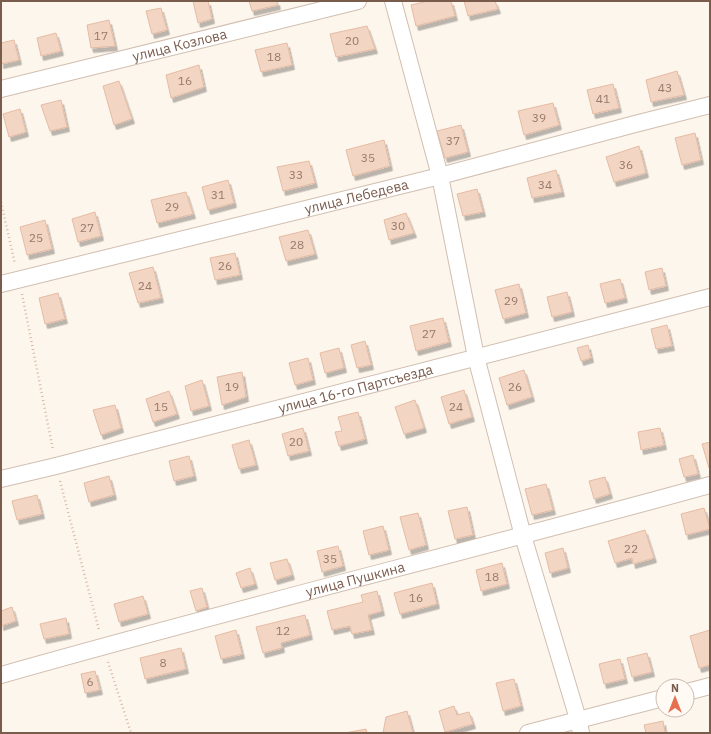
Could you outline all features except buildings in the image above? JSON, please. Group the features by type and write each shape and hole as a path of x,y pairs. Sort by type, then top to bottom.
{"street":[{"name":"улица Козлова","path":"1,90 358,1"},
{"path":"393,1 440,176 476,357 523,536 580,726"},
{"name":"улица Лебедева","path":"1,284 440,176 710,105"},
{"name":"улица 16-го Партсъезда","path":"1,479 710,297"},
{"name":"улица Пушкина","path":"1,675 103,646 523,536 710,485"},
{"path":"695,690 710,686"},
{"path":"528,733 580,726 655,701"}]}
